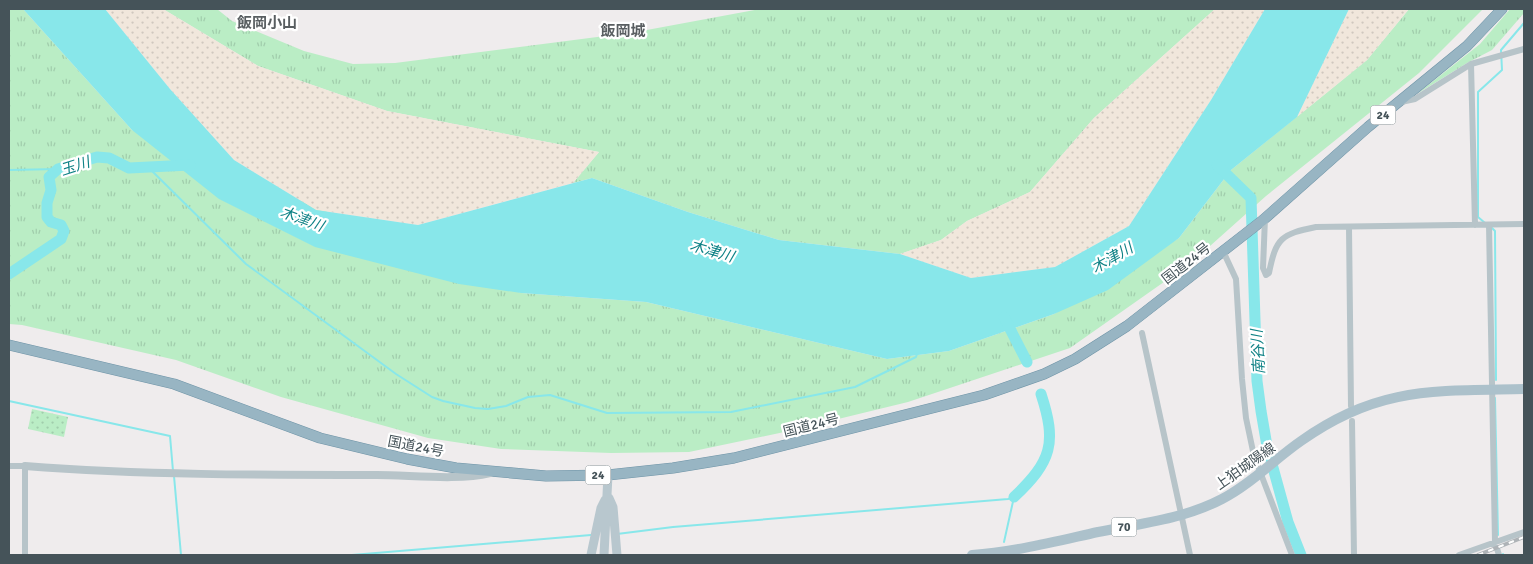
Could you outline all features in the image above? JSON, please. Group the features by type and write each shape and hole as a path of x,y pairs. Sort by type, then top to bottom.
{"highway":[{"name":"国道24号","path":"9,345 174,384 329,441 407,459 493,472 546,476 608,475 673,468 734,458 984,395 1044,374 1075,359 1127,326 1264,219 1467,46 1502,9"}],"main road":[{"name":"上狛城陽線","path":"972,555 1005,551 1181,515 1222,499 1281,458 1300,441 1335,420 1382,400 1431,391 1524,389"},
{"path":"604,555 608,475"},
{"path":"591,555 601,508 608,496"},
{"path":"608,496 613,507 617,555"}],"street":[{"path":"1399,103 1415,98 1470,64 1524,49"},
{"path":"1470,64 1475,225"},
{"path":"1264,219 1263,268 1266,275 1269,273 1274,249 1282,240 1295,232 1316,227 1524,224"},
{"path":"1490,225 1495,542 1499,555"},
{"path":"1349,227 1352,406"},
{"path":"1223,251 1236,279 1246,418 1254,456 1264,470 1292,555"},
{"path":"1142,333 1190,555"},
{"path":"1352,421 1354,555"},
{"path":"9,466 173,473 475,477 493,472"},
{"path":"25,466 25,555"},
{"path":"1459,555 1524,532"}],"green space":[{"path":"9,9 23,9 132,130 521,293 646,302 887,359 949,351 1054,314 1179,238 1231,170 1367,60 1409,9 1483,9 1419,73 1266,196 1191,263 1070,348 908,402 789,431 689,452 611,453 501,449 428,438 281,397 176,360 22,325 9,324"},
{"path":"163,9 217,9 232,21 304,51 353,64 395,63 636,32 760,9 1215,9 1094,118 1030,192 967,221 941,240 900,254 779,240 688,212 592,178 573,183 599,152 387,111 258,66"},
{"path":"1510,9 1524,9 1524,13 1492,50 1417,94 1480,44"},
{"path":"32,409 68,417 64,437 28,429"}],"sand":[{"path":"105,9 163,9 258,66 387,111 599,152 573,183 418,225 316,210 234,160 170,89"},
{"path":"1215,9 1265,9 1211,100 1129,226 1055,267 971,278 900,254 941,240 967,221 1030,192 1094,118"},
{"path":"1349,9 1409,9 1367,60 1297,117"}],"water":[{"name":"木津川","path":"23,9 105,9 170,89 234,160 316,210 418,225 592,178 688,212 779,240 900,254 971,278 1055,267 1129,226 1211,100 1265,9 1349,9 1297,117 1231,170 1179,238 1108,290 1054,314 949,351 887,359 646,302 521,293 459,284 315,247 219,199 132,130"}],"waterway":[{"path":"1485,223 1478,217 1478,92 1502,70 1501,50 1524,23"},
{"name":"玉川","path":"9,274 61,239 64,231 61,225 51,222 47,217 47,203 51,190 49,177 58,169 97,157 109,158 129,168 190,165"},
{"name":"南谷川","path":"1217,165 1251,198 1257,381 1261,411 1267,446 1288,522 1301,555"},
{"path":"149,168 246,264 396,374 432,397 443,401 488,409 506,406 528,397 550,395 607,413 731,412 855,387 916,357 917,354"},
{"path":"9,170 58,169"},
{"path":"1491,227 1495,231 1496,380"},
{"path":"1004,317 1027,362"},
{"path":"1014,497 1037,473 1048,450 1050,439 1049,426 1041,394"},
{"path":"1495,398 1498,535"},
{"path":"9,401 170,436 173,471"},
{"path":"174,476 181,555"},
{"path":"617,534 673,527 1014,497"},
{"path":"1004,542 1014,497"},
{"path":"352,555 591,535"}],"railway":[{"path":"1478,555 1524,537"}],"district":[{"name":"飯岡小山","path":"267,23"},
{"name":"飯岡城","path":"623,31"}]}
